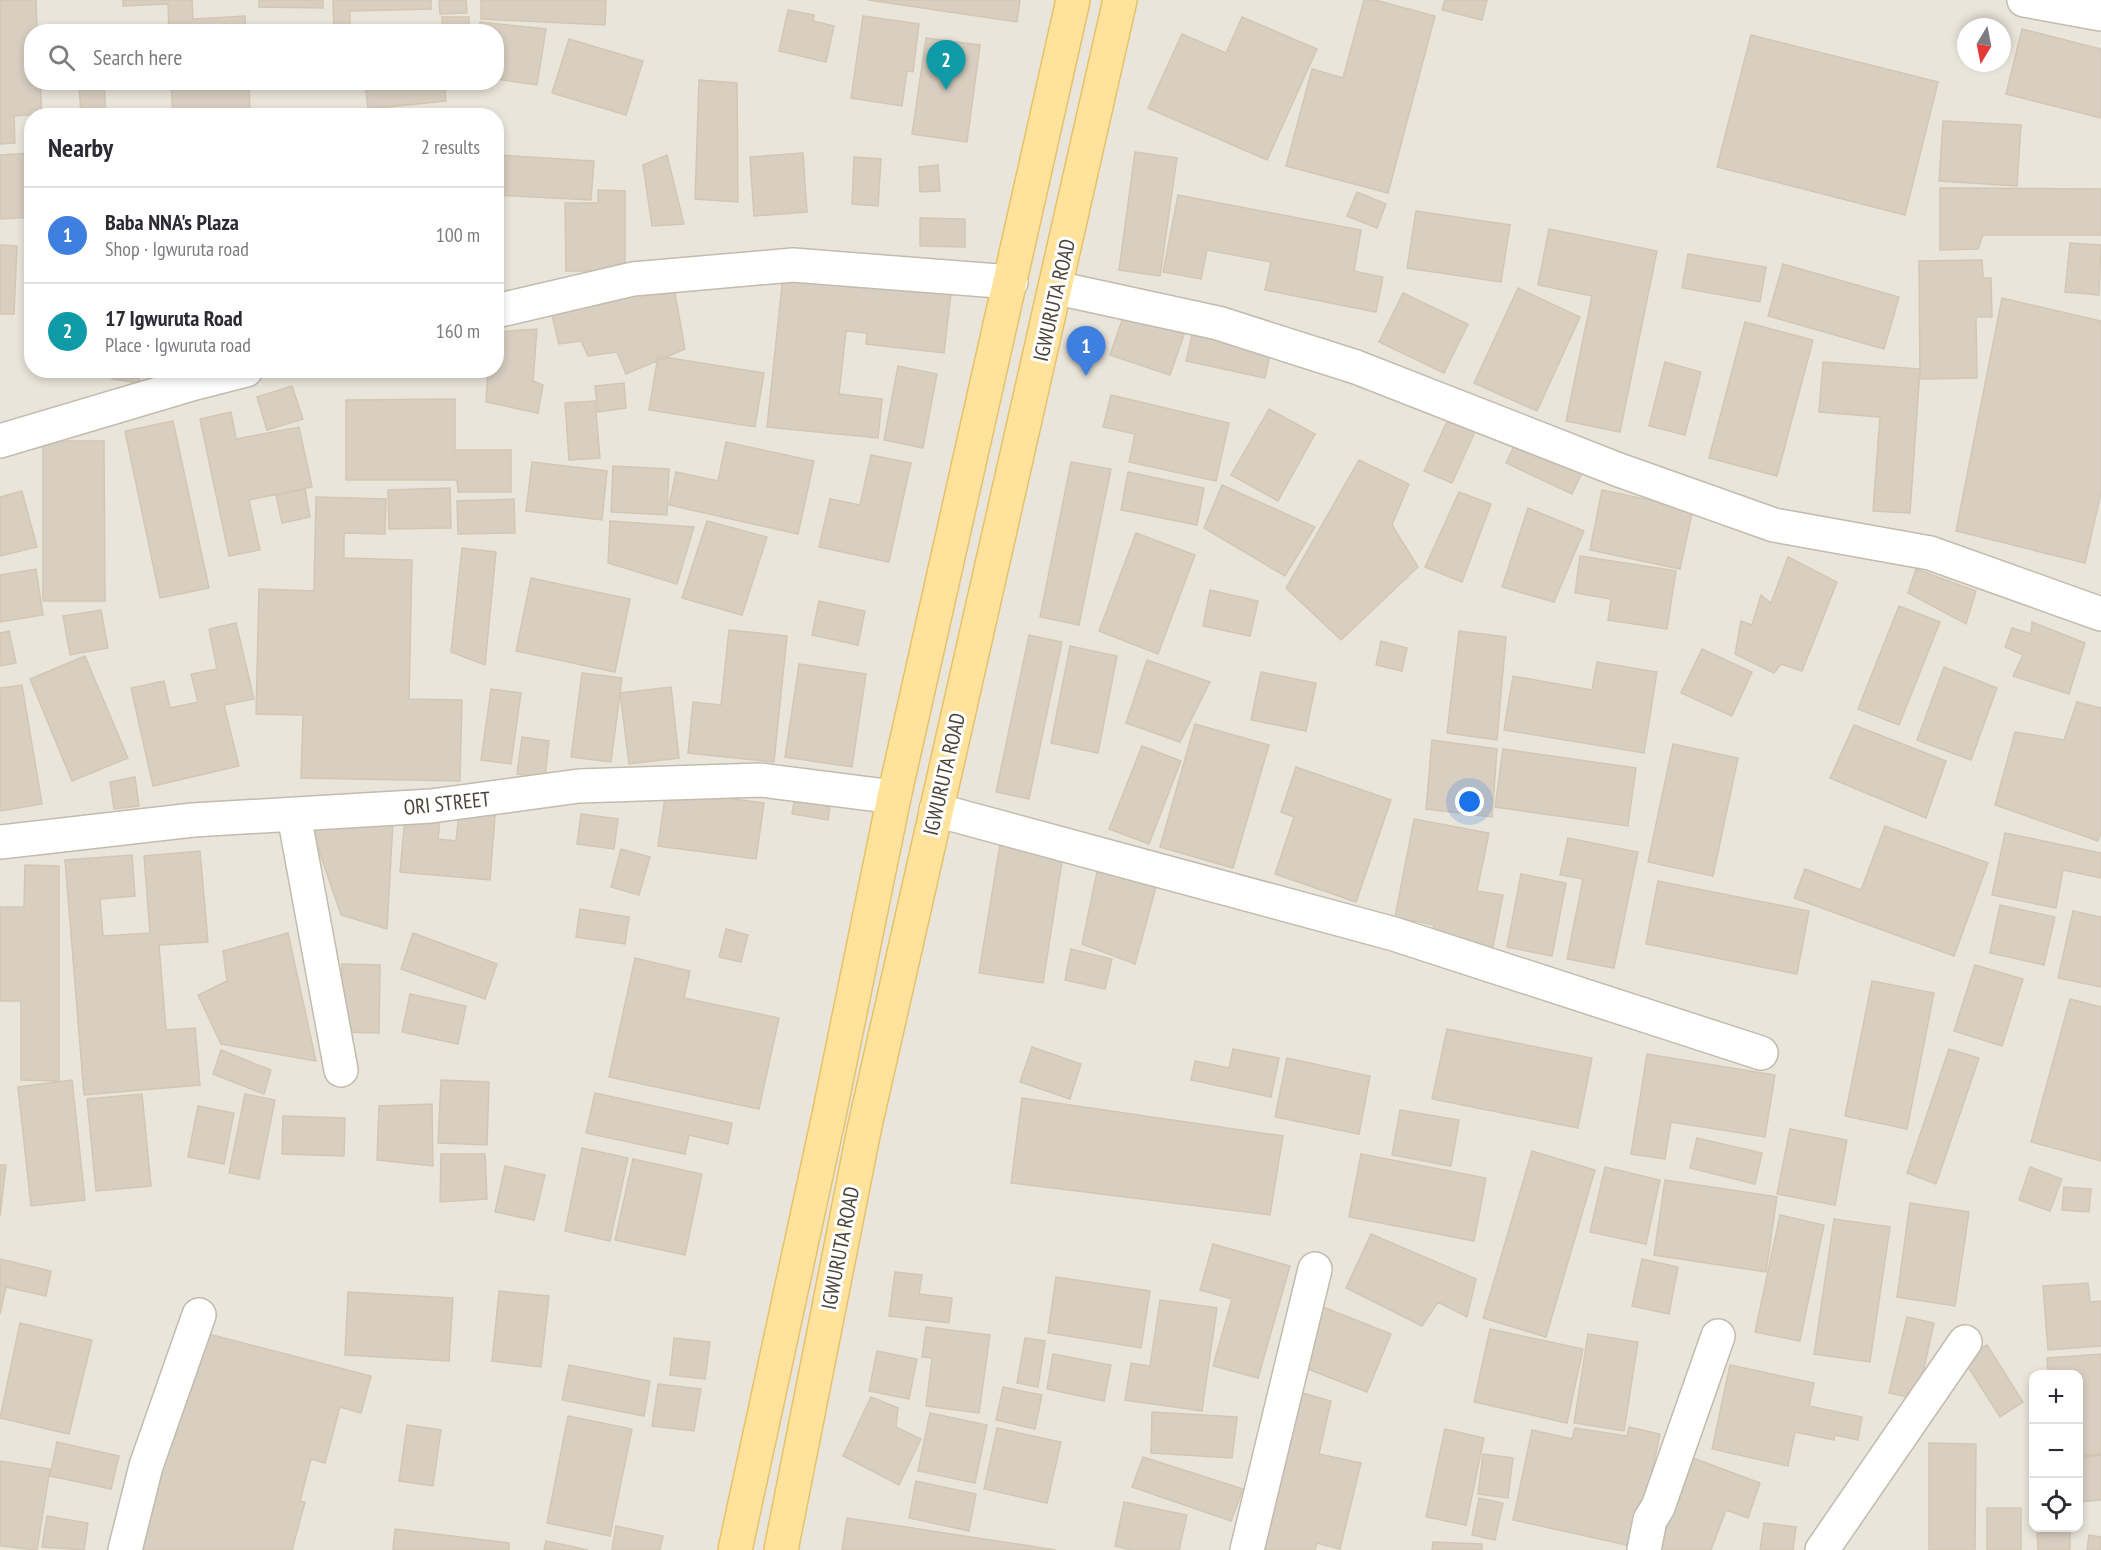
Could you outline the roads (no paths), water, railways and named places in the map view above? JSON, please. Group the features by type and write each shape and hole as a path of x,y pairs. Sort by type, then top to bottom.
{"main road":[{"name":"IGWURUTA ROAD","path":"735,1550 829,1115 894,797 1073,0"},
{"name":"IGWURUTA ROAD","path":"781,1550 862,1142 1057,288 1120,0"}],"street":[{"path":"2024,0 2101,14"},
{"path":"504,309 633,279 793,265 1011,282"},
{"path":"1057,288 1218,323 1356,367 1618,470 1774,525 1930,553 2101,614"},
{"path":"0,441 212,378"},
{"name":"ORI STREET","path":"0,842 193,819 431,806 579,786 750,780 820,786 894,797"},
{"path":"936,810 1394,934 1761,1053"},
{"path":"294,815 341,1070"},
{"path":"1247,1550 1315,1269"},
{"path":"125,1550 146,1466 199,1315"},
{"path":"1644,1550 1650,1520 1658,1506 1718,1336"},
{"path":"1822,1550 1965,1342"}],"place":[{"name":"17 Igwuruta Road","path":"946,90"},
{"name":"Baba NNA's Plaza","path":"1086,376"}]}
